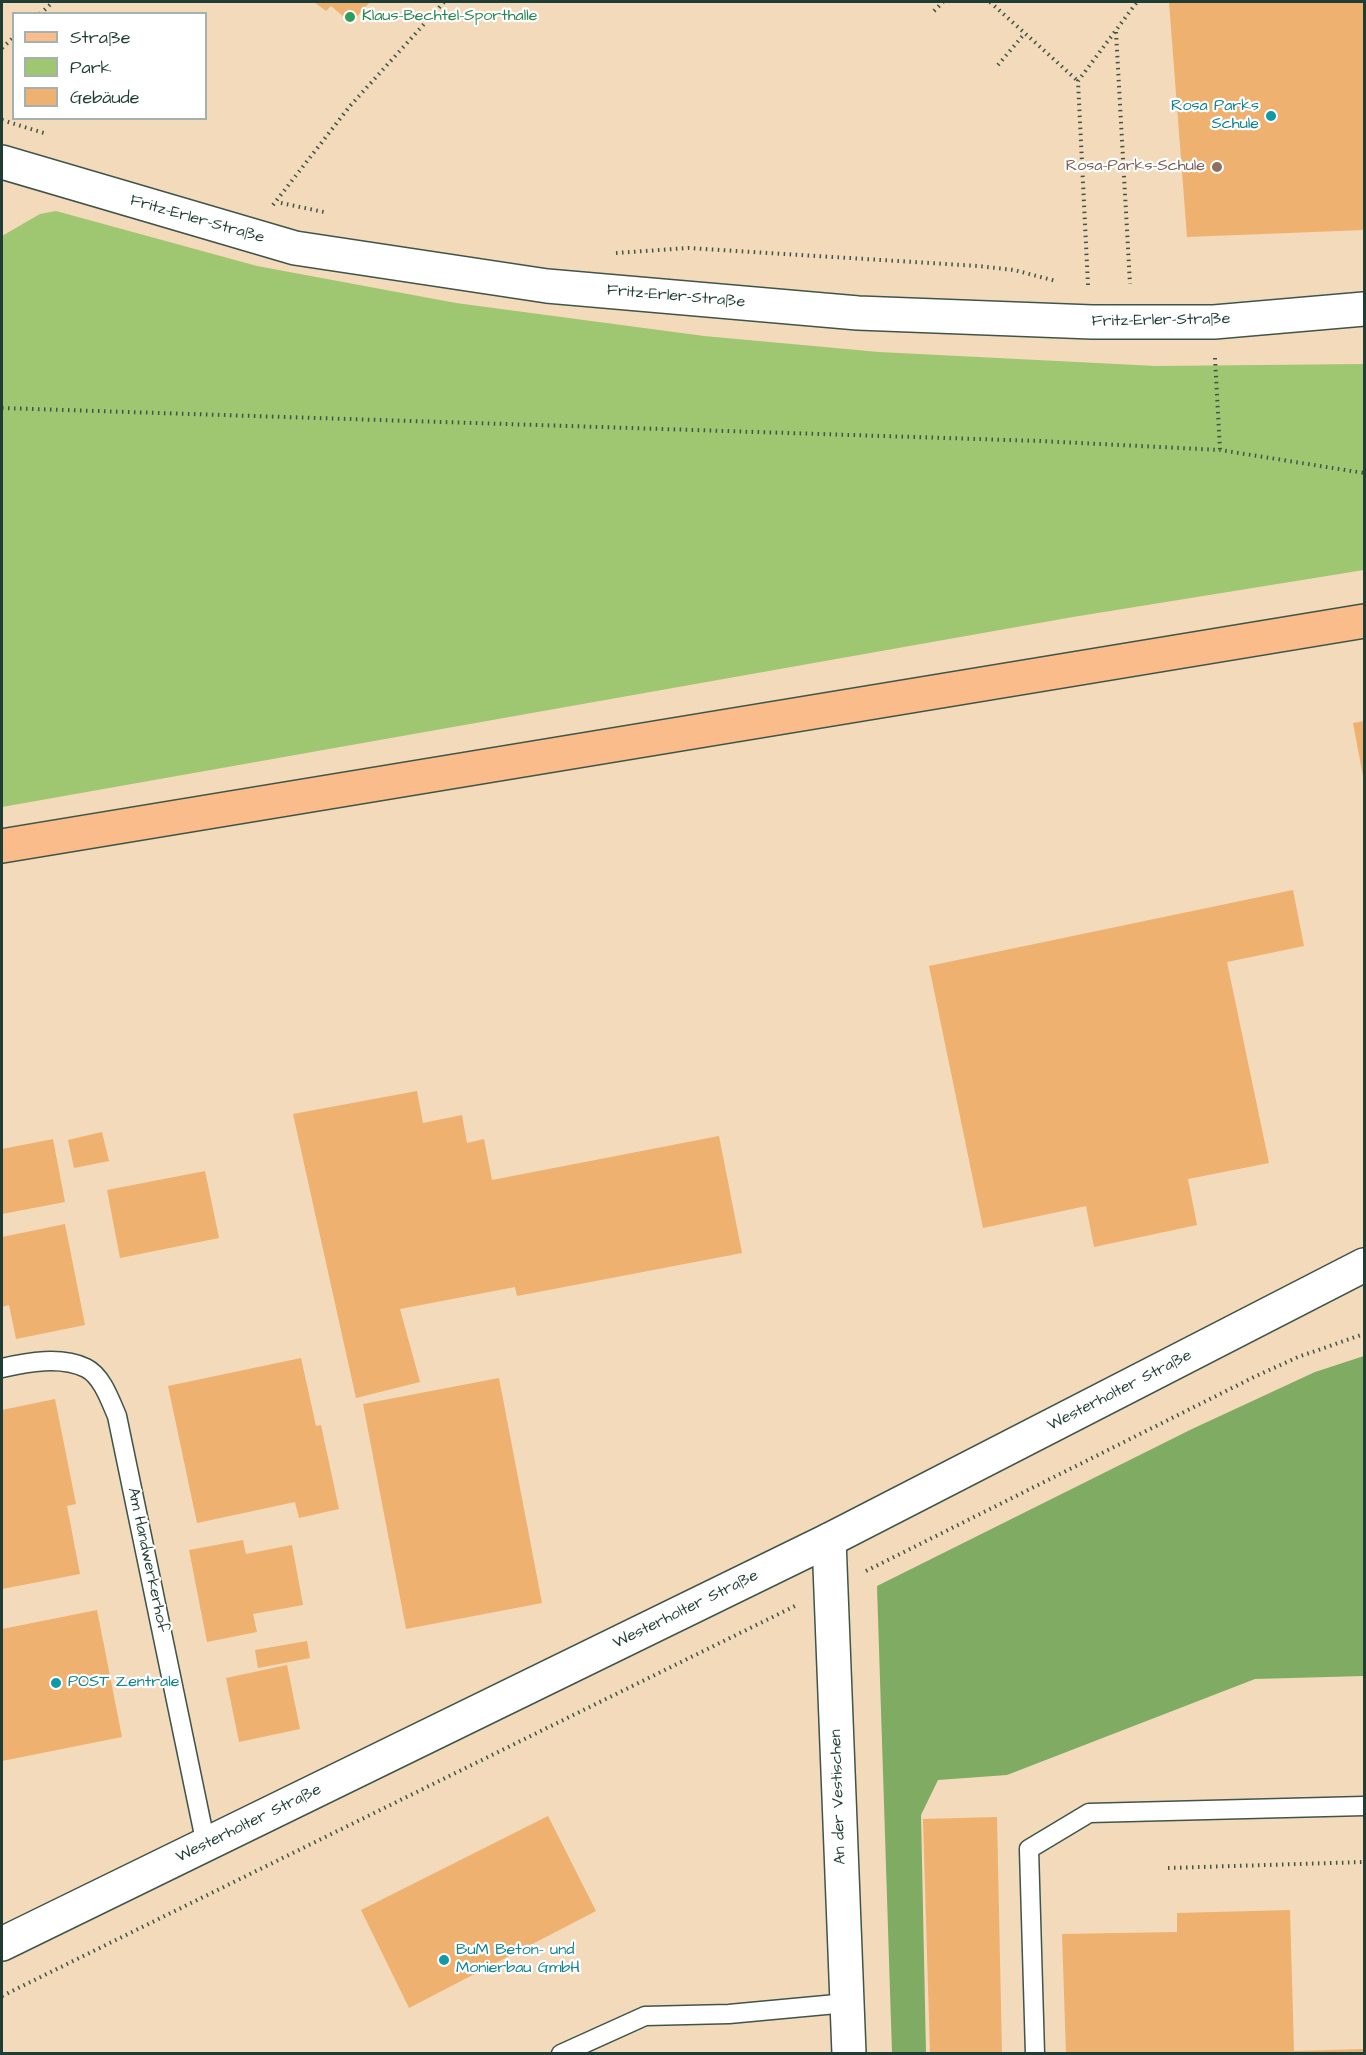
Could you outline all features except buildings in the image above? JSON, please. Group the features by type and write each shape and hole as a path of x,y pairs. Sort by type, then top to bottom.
{"main road":[{"path":"2,846 1365,621"}],"street":[{"name":"Fritz-Erler-Straße","path":"2,162 295,248 547,286 858,314 1092,322 1214,322 1365,309"},
{"name":"Westerholter Straße","path":"2,1944 829,1540 1365,1265"},
{"name":"An der Vestischen","path":"829,1540 849,2054"}],"lane":[{"name":"Am Handwerkerhof","path":"2,1368 58,1361 88,1368 105,1388 117,1416 206,1845"},
{"path":"1035,2054 1029,1849 1089,1813 1365,1806"},
{"path":"561,2054 645,2016 729,2014 847,2003"}],"path":[{"path":"249,236 350,106 444,2"},
{"path":"934,11 943,2"},
{"path":"990,2 1078,81"},
{"path":"1088,285 1078,81 1137,2"},
{"path":"1116,32 1130,284"},
{"path":"998,65 1025,33"},
{"path":"2,120 47,134"},
{"path":"264,198 328,213"},
{"path":"614,253 688,248 978,266 1014,270 1064,284"},
{"path":"1119,285 1140,284"},
{"path":"1080,285 1098,285"},
{"path":"1215,354 1221,450"},
{"path":"2,408 1040,441 1221,450 1365,473"},
{"path":"871,1569 1254,1377 1298,1357 1365,1334"},
{"path":"2,1996 750,1628"},
{"path":"1168,1868 1365,1862"}],"green space":[{"path":"56,211 257,266 456,303 704,336 879,352 1156,366 1364,364 1364,570 1073,617 2,807 2,236 40,214"},
{"path":"1364,1356 1364,1676 1255,1679 1007,1775 938,1780 921,1815 926,2053 892,2053 877,1586 1192,1429 1315,1372"}],"place":[{"name":"Klaus-Bechtel-Sporthalle","path":"350,17"},
{"name":"Rosa Parks Schule","path":"1271,116"},
{"name":"Rosa-Parks-Schule","path":"1217,167"},
{"name":"POST Zentrale","path":"56,1683"},
{"name":"BuM Beton- und Monierbau GmbH","path":"444,1960"}]}
